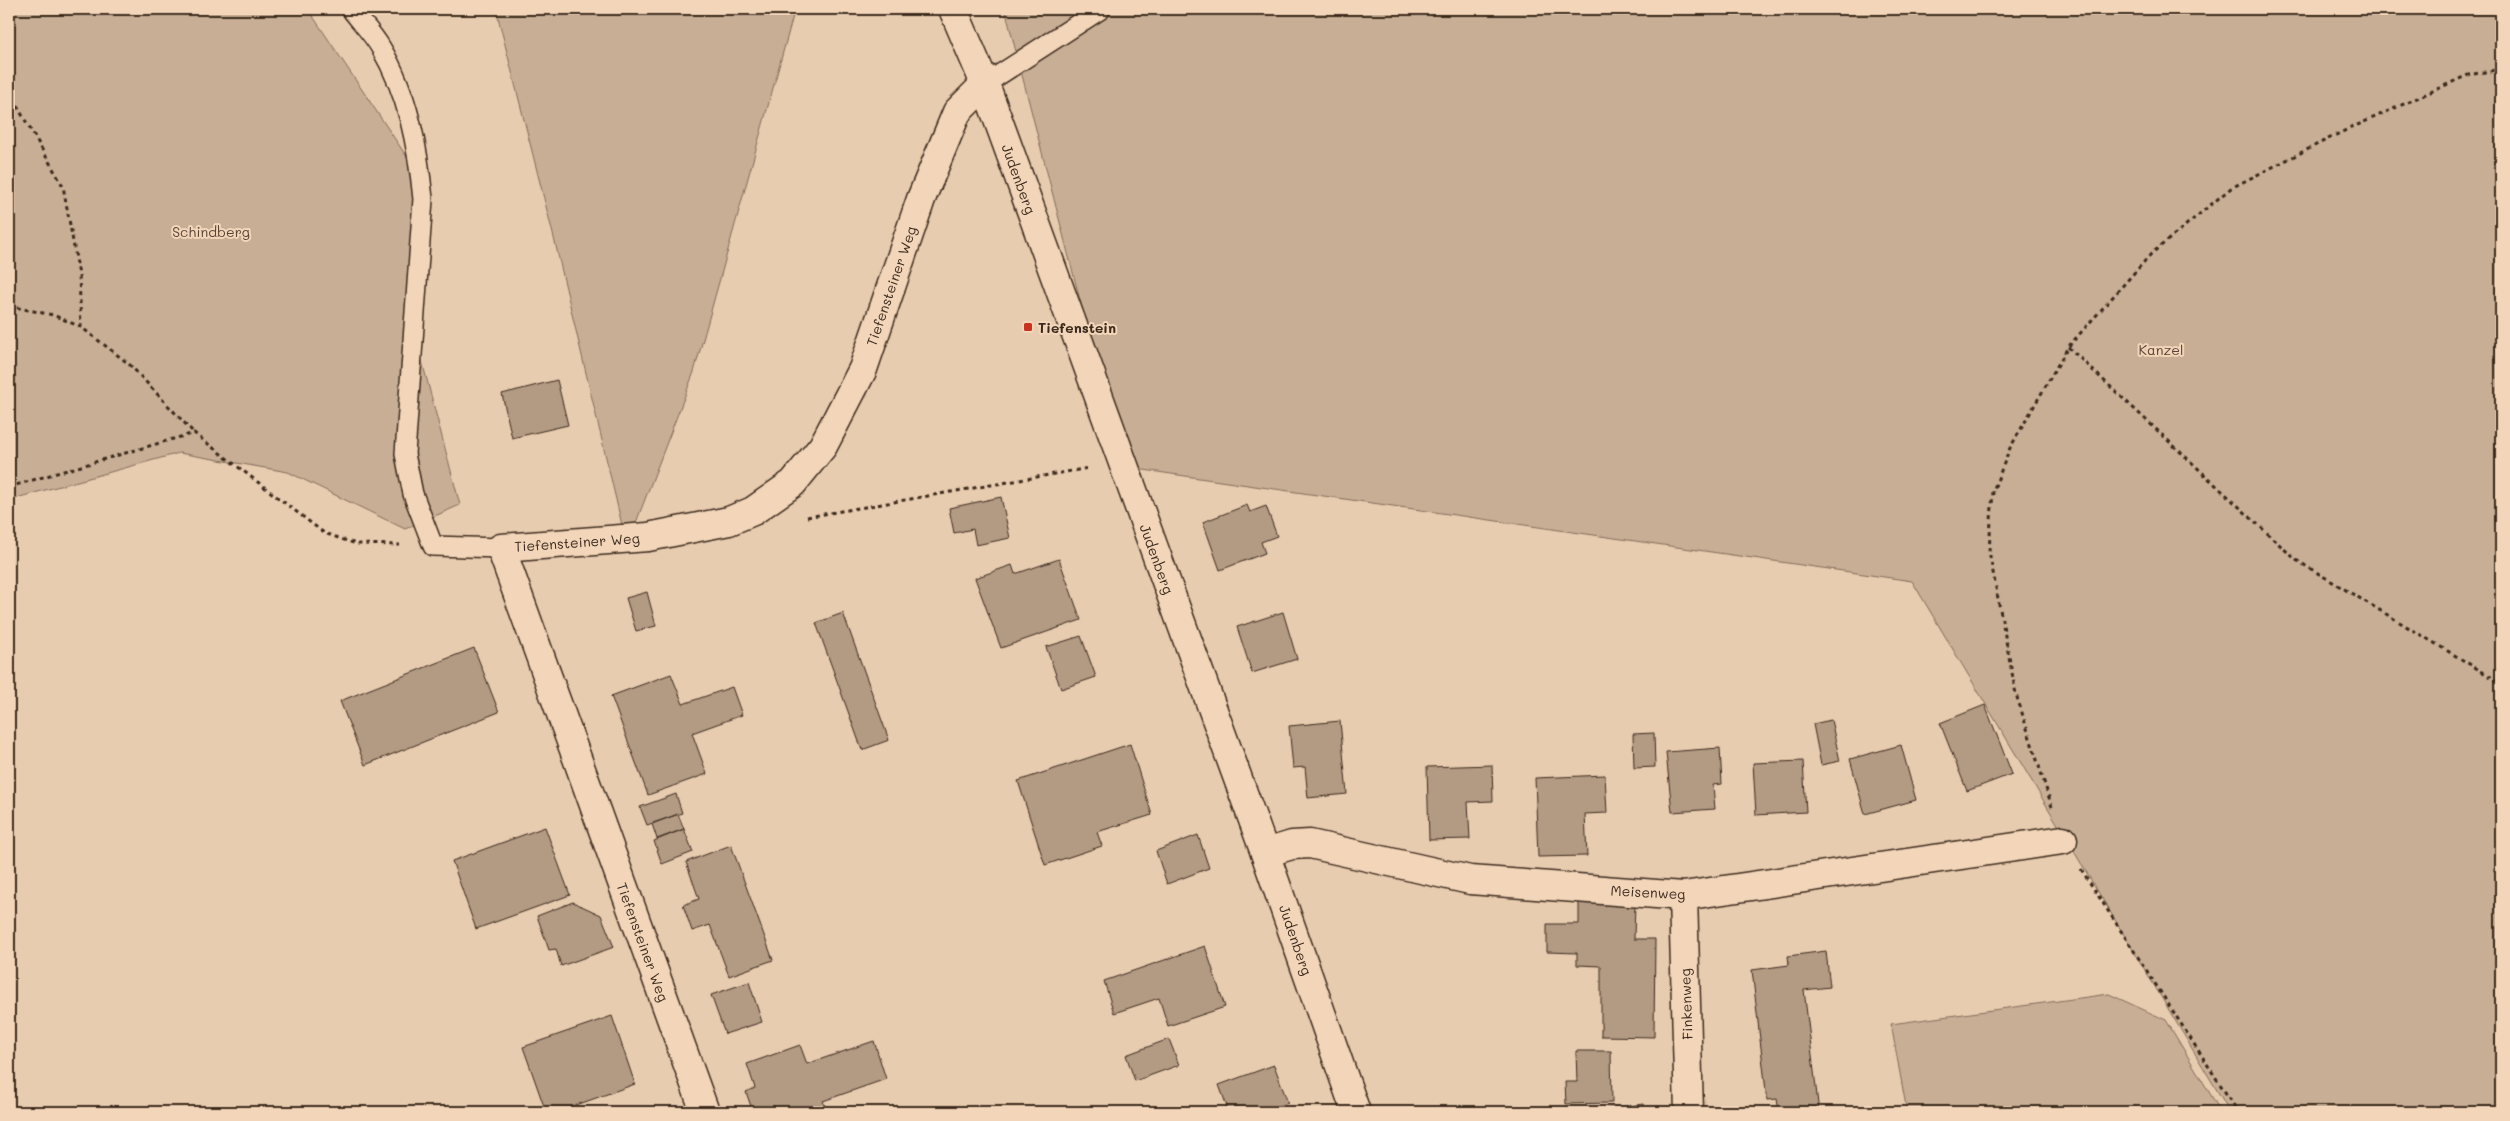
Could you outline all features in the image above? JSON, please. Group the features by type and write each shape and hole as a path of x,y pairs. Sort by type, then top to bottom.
{"street":[{"name":"Judenberg","path":"953,9 985,84 1265,853 1356,1112"},
{"name":"Tiefensteiner Weg","path":"705,1112 501,548 648,537 729,521 752,511 793,483 824,446 863,370 921,199 957,112 985,84"},
{"name":"Meisenweg","path":"1265,853 1292,846 1310,844 1470,880 1683,896 2063,840"},
{"name":"Finkenweg","path":"1683,896 1689,1112"}],"lane":[{"path":"351,9 380,47 397,78 419,157 423,199 405,454 414,494 433,546 501,548"},
{"path":"985,84 1101,9"}],"path":[{"path":"2238,1112 2063,840 2016,694 1988,551 1993,491 2010,448 2068,347 2151,254 2230,188 2342,132 2468,75 2501,68"},
{"path":"9,92 63,186 79,275 81,327"},
{"path":"9,306 53,315 81,327 129,364 194,434 324,533 356,544 433,546"},
{"path":"2068,347 2296,560 2501,683"},
{"path":"9,487 194,434"},
{"path":"804,517 1122,463"}],"green space":[{"name":"Schindberg","path":"9,9 308,9 417,172 409,312 460,505 405,529 288,472 179,453 9,500"},
{"path":"496,9 795,9 694,372 627,546 555,242"},
{"name":"Kanzel","path":"1005,9 2501,9 2501,1112 2230,1112 1912,581 1123,467"},
{"path":"2109,994 2166,1020 2221,1112 1907,1112 1891,1024"}],"building":[{"path":"557,380 568,425 512,438 502,394"},
{"path":"1001,497 1010,538 976,545 973,529 954,533 949,508"},
{"path":"1247,505 1250,512 1266,506 1277,536 1261,542 1265,553 1220,570 1203,522"},
{"path":"1059,559 1081,620 1001,648 975,578 1012,565 1015,574"},
{"path":"647,592 656,626 636,631 626,598"},
{"path":"1283,612 1297,659 1252,673 1237,627"},
{"path":"843,613 889,740 862,750 816,623"},
{"path":"1081,636 1096,677 1061,689 1046,647"},
{"path":"474,648 499,712 365,765 340,701"},
{"path":"671,674 683,704 732,687 742,715 692,733 707,774 648,795 611,696"},
{"path":"1985,705 2012,774 1967,791 1940,723"},
{"path":"1831,720 1840,761 1821,765 1813,724"},
{"path":"1340,721 1347,794 1308,798 1305,767 1293,768 1289,726"},
{"path":"1654,733 1655,767 1634,768 1633,734"},
{"path":"1130,744 1152,815 1097,832 1102,846 1045,865 1018,781"},
{"path":"1901,745 1916,800 1865,814 1850,759"},
{"path":"1720,748 1722,784 1713,785 1715,809 1672,812 1666,752"},
{"path":"1803,761 1806,812 1756,815 1753,763"},
{"path":"1492,765 1493,801 1468,802 1470,839 1429,840 1427,767"},
{"path":"1605,775 1607,813 1585,814 1587,856 1538,857 1535,778"},
{"path":"676,794 682,813 647,825 640,807"},
{"path":"678,814 684,829 657,839 652,824"},
{"path":"545,827 570,895 476,929 452,861"},
{"path":"684,829 693,852 662,864 654,841"},
{"path":"1198,835 1209,868 1167,884 1156,851"},
{"path":"731,845 773,960 729,976 710,925 692,931 683,905 699,899 686,862"},
{"path":"1579,901 1635,902 1634,939 1655,939 1654,1037 1601,1036 1601,966 1577,965 1577,953 1547,952 1547,924 1579,924"},
{"path":"573,902 601,915 614,947 561,966 556,949 549,950 537,916"},
{"path":"1205,946 1225,1007 1168,1026 1159,998 1114,1013 1104,981"},
{"path":"1826,951 1830,987 1804,990 1819,1112 1779,1112 1777,1099 1767,1100 1752,970 1789,965 1788,956"},
{"path":"749,982 762,1022 725,1034 711,995"},
{"path":"612,1016 635,1084 557,1112 546,1112 523,1047"},
{"path":"1169,1039 1179,1065 1135,1081 1126,1055"},
{"path":"874,1041 886,1079 823,1101 827,1112 753,1112 746,1092 755,1088 747,1064 800,1045 807,1064"},
{"path":"1576,1051 1611,1051 1612,1103 1566,1104 1565,1082 1577,1082"},
{"path":"1274,1065 1288,1103 1263,1112 1229,1112 1219,1085"},
{"path":"1644,1104 1645,1112 1584,1112"}],"place":[{"name":"Tiefenstein","path":"1028,327"}]}
